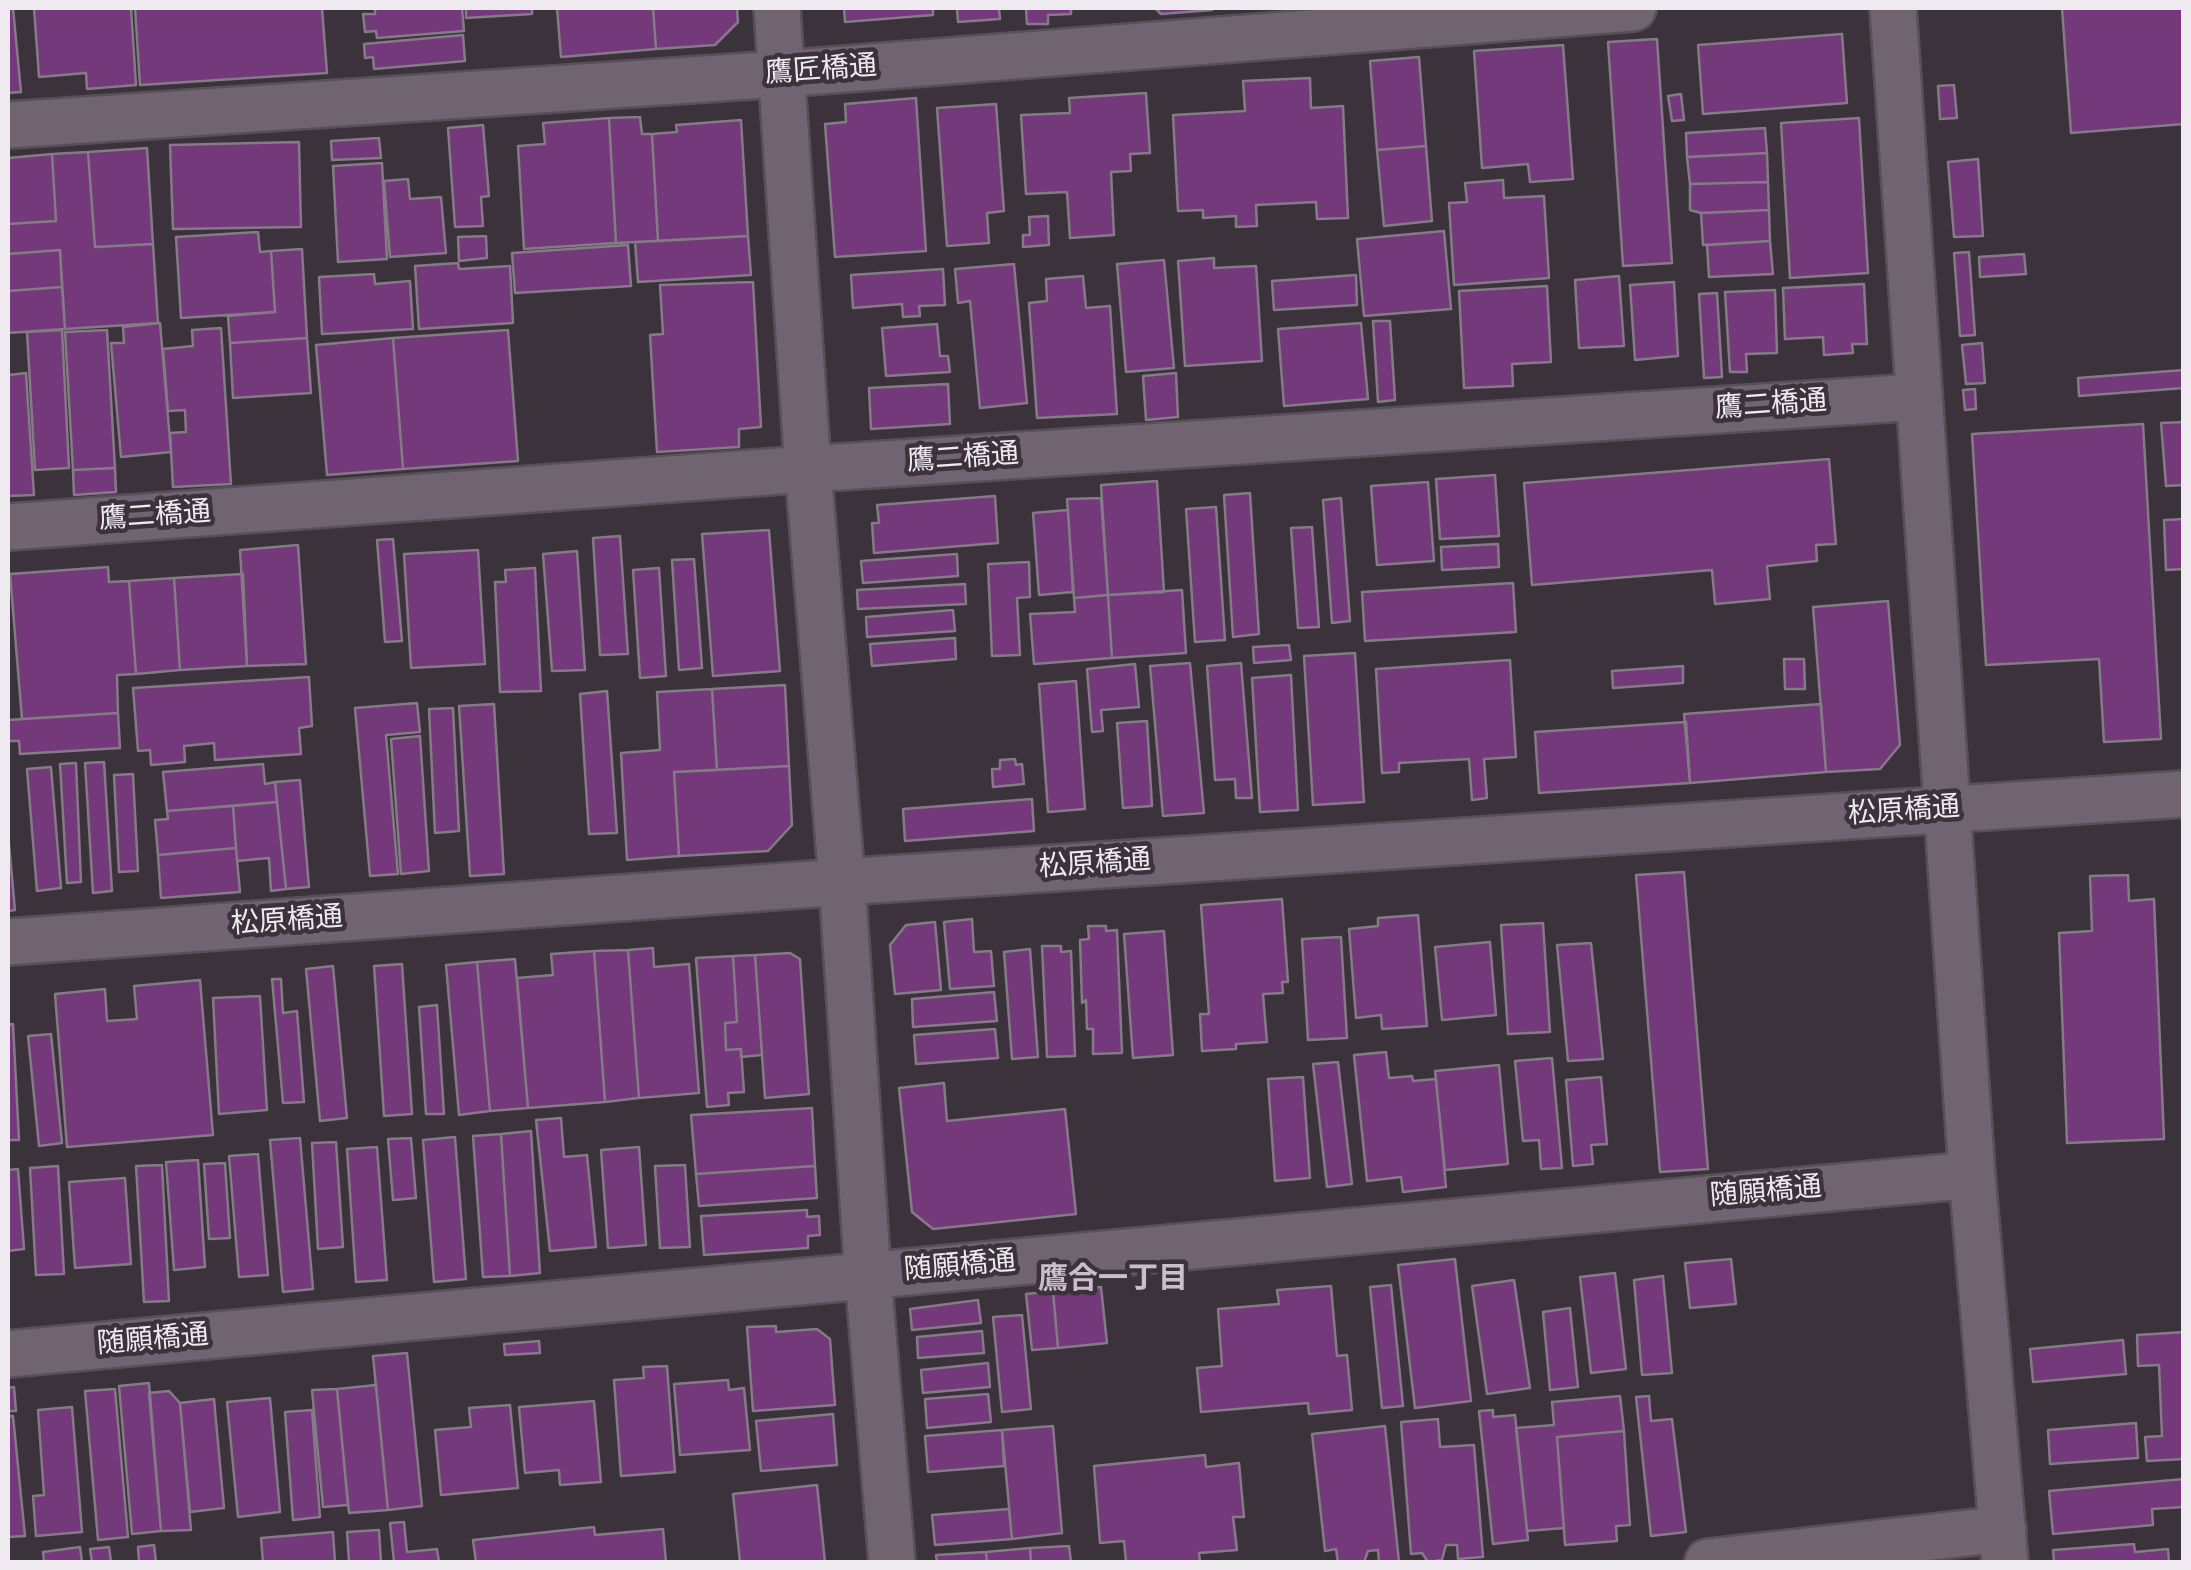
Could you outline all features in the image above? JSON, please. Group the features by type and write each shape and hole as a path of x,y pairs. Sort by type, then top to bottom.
{"street":[{"path":"776,8 892,1562"},
{"name":"鷹匠橋通","path":"8,126 781,74 1633,8"},
{"path":"1708,1562 2004,1546 1972,1175 1893,8"},
{"name":"鷹二橋通","path":"8,528 808,469 1918,397"},
{"name":"松原橋通","path":"8,942 842,882 2184,794"},
{"name":"随願橋通","path":"8,1354 1972,1175"}],"building":[{"path":"8,8 13,8 21,92 8,93"},
{"path":"34,8 131,8 136,85 87,89 86,73 39,77"},
{"path":"135,8 322,8 327,73 140,85"},
{"path":"375,8 462,8 464,31 377,38 376,31 365,32 363,14 375,14"},
{"path":"466,8 532,8 532,14 466,18"},
{"path":"557,8 653,8 656,49 561,57"},
{"path":"653,8 737,8 738,22 715,45 656,49"},
{"path":"844,8 933,8 933,15 845,22"},
{"path":"957,8 999,8 1000,19 958,22"},
{"path":"1026,8 1071,8 1071,14 1048,15 1048,24 1027,24"},
{"path":"1155,8 1212,8 1212,10 1161,14"},
{"path":"2062,8 2184,8 2184,124 2071,133"},
{"path":"1842,34 1847,103 1703,114 1698,45"},
{"path":"463,35 465,61 374,69 373,57 365,58 364,44"},
{"path":"1657,39 1672,263 1623,266 1608,42"},
{"path":"1563,45 1573,179 1530,182 1528,164 1482,168 1474,51"},
{"path":"1419,57 1426,146 1377,150 1370,61"},
{"path":"1310,78 1311,108 1343,106 1348,218 1317,219 1316,202 1256,205 1257,226 1236,227 1236,216 1203,218 1203,210 1178,211 1173,115 1245,111 1243,81"},
{"path":"1954,85 1957,118 1940,119 1938,86"},
{"path":"1146,93 1150,153 1130,154 1131,171 1111,172 1114,235 1070,238 1067,192 1026,194 1021,115 1070,113 1069,98"},
{"path":"1681,94 1684,120 1672,121 1668,96"},
{"path":"916,98 926,251 835,257 825,124 846,122 845,104"},
{"path":"996,104 1004,211 987,213 989,243 947,246 937,108"},
{"path":"640,117 642,134 652,134 658,241 616,243 609,118"},
{"path":"609,118 616,243 524,249 518,146 545,144 543,123"},
{"path":"1859,118 1868,273 1790,278 1781,123"},
{"path":"741,120 748,236 658,241 652,134 677,132 676,125"},
{"path":"483,125 489,196 481,197 483,226 455,227 448,128"},
{"path":"1765,128 1767,153 1687,157 1686,133"},
{"path":"379,138 381,158 332,160 331,141"},
{"path":"299,142 301,227 173,229 170,145"},
{"path":"1426,146 1432,221 1384,226 1377,150"},
{"path":"147,148 153,244 95,247 88,152"},
{"path":"88,152 95,247 153,244 158,323 65,329 60,250 8,254 8,224 56,221 52,154"},
{"path":"1767,153 1768,182 1690,184 1687,157"},
{"path":"52,154 56,221 8,224 8,158"},
{"path":"1978,159 1983,236 1954,237 1948,162"},
{"path":"382,163 387,259 338,262 333,166"},
{"path":"408,179 410,199 441,197 446,253 390,257 384,181"},
{"path":"1503,180 1504,198 1544,196 1549,278 1454,285 1449,203 1467,202 1465,183"},
{"path":"1768,182 1769,210 1690,210 1690,184"},
{"path":"1769,210 1770,241 1703,245 1701,213"},
{"path":"1048,216 1049,245 1023,247 1023,235 1030,235 1029,217"},
{"path":"1444,231 1451,309 1364,316 1357,239"},
{"path":"258,232 260,252 271,251 275,312 181,318 176,237"},
{"path":"486,236 487,258 459,261 458,237"},
{"path":"748,236 751,275 638,282 635,242"},
{"path":"1770,241 1773,274 1709,277 1707,245"},
{"path":"628,245 631,286 515,293 512,253"},
{"path":"302,249 307,338 230,343 228,316 275,312 271,251"},
{"path":"60,250 62,287 8,291 8,254"},
{"path":"1969,252 1975,335 1960,336 1954,253"},
{"path":"2024,254 2026,274 1980,277 1979,257"},
{"path":"1214,258 1214,268 1256,266 1262,361 1185,366 1178,261"},
{"path":"1164,260 1174,368 1126,372 1117,264"},
{"path":"458,263 459,269 510,266 513,323 419,329 415,266"},
{"path":"1014,264 1027,403 980,408 970,301 958,303 955,269"},
{"path":"943,269 945,305 919,306 920,316 903,317 902,304 853,308 851,275"},
{"path":"374,274 375,284 410,281 413,329 322,334 319,277"},
{"path":"1356,275 1357,305 1274,310 1272,281"},
{"path":"1083,276 1086,308 1110,306 1117,414 1037,418 1029,303 1047,301 1046,279"},
{"path":"1619,276 1624,346 1579,348 1575,280"},
{"path":"753,282 761,427 739,429 739,447 657,452 650,335 663,334 660,285"},
{"path":"1674,282 1678,356 1635,360 1630,285"},
{"path":"1864,284 1867,344 1852,344 1853,353 1824,355 1823,337 1785,339 1783,288"},
{"path":"1547,286 1551,362 1512,364 1513,386 1464,388 1459,291"},
{"path":"62,287 65,329 8,333 8,291"},
{"path":"1775,290 1777,353 1746,354 1747,372 1730,372 1725,292"},
{"path":"1717,293 1722,377 1704,378 1699,294"},
{"path":"1373,321 1390,321 1395,400 1378,402"},
{"path":"160,323 171,452 121,457 111,343 124,343 123,327"},
{"path":"1361,323 1368,399 1284,406 1278,329"},
{"path":"937,324 940,356 948,356 950,372 886,376 882,328"},
{"path":"221,328 231,484 173,487 170,433 186,432 185,410 168,411 163,349 193,346 192,330"},
{"path":"62,330 69,468 35,470 27,332"},
{"path":"107,330 115,468 73,470 65,332"},
{"path":"508,330 518,461 403,469 393,338"},
{"path":"307,338 311,393 233,398 230,343"},
{"path":"393,338 403,469 327,475 316,345"},
{"path":"1982,343 1985,383 1966,384 1962,345"},
{"path":"8,352 9,375 26,373 34,495 8,496"},
{"path":"2184,370 2184,388 2079,396 2078,378"},
{"path":"1176,373 1178,417 1146,420 1143,376"},
{"path":"948,384 950,424 871,429 869,388"},
{"path":"1975,389 1976,409 1965,410 1963,390"},
{"path":"2184,422 2184,485 2166,486 2161,423"},
{"path":"2143,424 2161,739 2104,742 2099,659 1986,665 1972,434"},
{"path":"1829,459 1836,544 1816,545 1817,561 1767,566 1770,599 1715,604 1712,570 1532,585 1524,483"},
{"path":"115,468 116,492 74,495 73,470"},
{"path":"1495,475 1499,536 1440,539 1436,479"},
{"path":"1157,481 1164,592 1108,595 1101,485"},
{"path":"1428,482 1434,561 1377,565 1371,486"},
{"path":"1250,493 1259,634 1233,637 1224,495"},
{"path":"995,496 998,543 874,553 872,523 879,523 877,505"},
{"path":"1101,498 1108,595 1074,598 1067,499"},
{"path":"1341,498 1350,621 1332,623 1323,500"},
{"path":"1216,507 1225,640 1195,642 1186,509"},
{"path":"1068,510 1073,592 1039,595 1033,513"},
{"path":"2184,519 2184,569 2166,570 2164,520"},
{"path":"1312,527 1319,627 1298,628 1291,528"},
{"path":"769,530 780,671 713,676 702,534"},
{"path":"620,536 628,654 600,655 593,538"},
{"path":"393,539 402,641 385,642 377,540"},
{"path":"1498,544 1499,567 1442,570 1441,547"},
{"path":"298,545 306,664 247,666 240,550"},
{"path":"478,550 485,664 411,668 404,554"},
{"path":"577,551 585,670 552,671 543,554"},
{"path":"957,554 958,576 863,583 861,561"},
{"path":"694,559 702,668 679,670 672,560"},
{"path":"1029,562 1030,597 1017,598 1020,655 992,656 988,564"},
{"path":"108,567 109,582 129,581 136,674 117,675 118,713 22,719 10,574"},
{"path":"535,568 541,691 500,692 495,582 506,582 505,570"},
{"path":"659,568 666,676 640,678 633,570"},
{"path":"243,574 247,666 180,670 174,578"},
{"path":"174,578 180,670 136,674 129,581"},
{"path":"1513,583 1516,632 1365,641 1362,592"},
{"path":"965,584 966,604 858,609 857,590"},
{"path":"1182,590 1186,653 1112,658 1108,595"},
{"path":"1108,595 1112,658 1034,664 1030,614 1075,612 1074,598"},
{"path":"1888,601 1900,745 1880,769 1826,772 1813,607"},
{"path":"953,610 955,631 867,637 866,617"},
{"path":"955,638 956,659 872,666 870,644"},
{"path":"1289,645 1291,660 1254,663 1253,647"},
{"path":"1355,653 1364,802 1313,805 1304,656"},
{"path":"1784,659 1804,659 1805,689 1785,689"},
{"path":"1510,660 1516,757 1484,759 1487,798 1472,800 1469,759 1399,763 1399,772 1382,773 1376,669"},
{"path":"1190,663 1204,813 1163,816 1150,666"},
{"path":"1241,663 1252,798 1236,798 1235,779 1215,780 1207,666"},
{"path":"1135,664 1139,707 1101,710 1103,731 1092,732 1087,669"},
{"path":"1683,666 1683,683 1613,688 1612,671"},
{"path":"1291,675 1298,810 1260,812 1252,678"},
{"path":"309,677 312,726 299,728 301,754 215,760 214,743 184,746 185,762 151,765 150,750 138,751 133,688"},
{"path":"1076,681 1085,809 1048,812 1039,684"},
{"path":"785,685 789,766 717,770 712,689"},
{"path":"712,689 717,770 674,772 679,856 627,860 621,753 660,750 657,692"},
{"path":"607,691 617,833 589,834 580,694"},
{"path":"417,703 420,732 386,735 398,874 370,876 355,708"},
{"path":"494,704 504,874 470,876 459,706"},
{"path":"1821,704 1826,772 1690,783 1684,714"},
{"path":"453,708 459,831 435,833 429,709"},
{"path":"118,713 120,748 20,754 19,741 8,741 8,720"},
{"path":"1147,721 1152,806 1123,808 1117,723"},
{"path":"1686,722 1690,783 1539,793 1535,732"},
{"path":"420,736 429,871 401,874 391,739"},
{"path":"1015,759 1016,765 1022,764 1024,784 993,787 992,769 1000,769 1000,760"},
{"path":"104,762 112,891 93,893 85,763"},
{"path":"76,763 81,882 67,883 60,764"},
{"path":"263,764 265,784 275,782 277,802 167,811 163,772"},
{"path":"789,766 792,825 768,851 679,856 674,772"},
{"path":"51,767 61,888 37,891 27,769"},
{"path":"133,774 138,871 119,872 114,775"},
{"path":"300,780 309,887 286,889 275,782"},
{"path":"1032,799 1034,831 905,841 903,809"},
{"path":"277,802 286,889 271,891 269,858 237,861 233,806"},
{"path":"233,806 236,848 158,855 155,820 168,819 167,811"},
{"path":"8,833 15,910 8,911"},
{"path":"236,848 240,892 161,898 158,855"},
{"path":"1684,872 1708,1169 1660,1172 1636,875"},
{"path":"2128,875 2129,901 2154,899 2164,1139 2067,1143 2059,933 2092,931 2090,876"},
{"path":"1282,899 1288,982 1282,982 1283,993 1263,994 1267,1042 1202,1051 1200,1014 1209,1014 1201,905"},
{"path":"1418,915 1427,1026 1382,1029 1381,1015 1356,1018 1349,929 1378,926 1378,918"},
{"path":"972,919 974,952 991,951 994,986 950,989 944,922"},
{"path":"935,922 941,990 895,994 890,945 906,925"},
{"path":"1543,923 1550,1032 1508,1034 1501,925"},
{"path":"1088,926 1117,930 1122,1053 1093,1054 1093,1029 1087,1029 1086,1000 1082,1003 1080,940 1089,939"},
{"path":"1164,931 1173,1055 1133,1058 1124,934"},
{"path":"1341,937 1347,1038 1308,1040 1302,939"},
{"path":"1490,942 1496,1015 1442,1020 1435,947"},
{"path":"1591,943 1603,1059 1568,1061 1557,945"},
{"path":"1042,946 1061,946 1061,952 1071,951 1075,1056 1047,1057"},
{"path":"653,948 654,967 689,964 699,1093 639,1098 628,950"},
{"path":"1030,949 1038,1057 1012,1059 1004,952"},
{"path":"628,950 639,1098 605,1102 594,951"},
{"path":"594,951 605,1102 528,1108 517,978 553,975 551,954"},
{"path":"790,953 800,959 809,1094 765,1098 755,955"},
{"path":"755,955 762,1055 741,1057 741,1049 726,1050 725,1023 737,1022 733,956"},
{"path":"733,956 737,1022 725,1023 726,1050 741,1049 744,1092 728,1093 729,1105 707,1107 696,958"},
{"path":"515,959 528,1108 490,1111 477,962"},
{"path":"477,962 490,1111 459,1115 446,965"},
{"path":"402,964 412,1114 384,1116 374,966"},
{"path":"333,966 347,1118 320,1121 306,969"},
{"path":"272,979 281,979 283,1013 297,1011 304,1102 283,1103"},
{"path":"200,980 213,1135 67,1147 55,994 105,989 107,1021 137,1019 134,986"},
{"path":"994,992 997,1021 913,1027 912,999"},
{"path":"260,996 267,1110 219,1114 213,998"},
{"path":"437,1005 444,1114 426,1114 419,1007"},
{"path":"13,1024 19,1140 8,1140 8,1025"},
{"path":"995,1029 998,1058 916,1064 914,1035"},
{"path":"51,1034 62,1143 39,1146 28,1036"},
{"path":"1386,1052 1389,1078 1436,1079 1446,1187 1403,1192 1401,1177 1367,1181 1354,1055"},
{"path":"1552,1058 1562,1168 1541,1169 1539,1140 1523,1141 1515,1061"},
{"path":"1338,1062 1352,1184 1327,1187 1313,1064"},
{"path":"1499,1065 1508,1164 1445,1170 1435,1071"},
{"path":"1303,1077 1310,1178 1275,1181 1268,1079"},
{"path":"1601,1077 1607,1144 1591,1145 1593,1164 1573,1166 1566,1080"},
{"path":"944,1083 947,1121 1065,1109 1076,1214 933,1229 912,1212 899,1088"},
{"path":"812,1108 815,1166 696,1174 691,1115"},
{"path":"561,1118 564,1157 587,1155 596,1247 550,1251 536,1120"},
{"path":"531,1131 540,1273 510,1276 501,1134"},
{"path":"501,1134 510,1276 483,1277 473,1136"},
{"path":"455,1137 466,1279 434,1282 423,1140"},
{"path":"300,1138 313,1289 283,1292 270,1140"},
{"path":"411,1138 416,1198 393,1200 388,1139"},
{"path":"336,1142 343,1247 318,1249 312,1143"},
{"path":"377,1147 387,1280 356,1282 347,1149"},
{"path":"639,1147 646,1245 608,1248 601,1150"},
{"path":"258,1154 268,1275 239,1277 229,1156"},
{"path":"198,1160 205,1267 174,1270 166,1162"},
{"path":"225,1163 230,1238 209,1239 204,1164"},
{"path":"162,1165 169,1301 144,1302 136,1166"},
{"path":"685,1165 690,1247 660,1248 655,1166"},
{"path":"58,1166 64,1274 36,1275 30,1168"},
{"path":"815,1166 817,1198 699,1206 696,1174"},
{"path":"18,1169 24,1249 8,1251 8,1170"},
{"path":"125,1178 131,1264 75,1268 69,1182"},
{"path":"807,1210 807,1217 819,1216 820,1235 808,1236 808,1248 704,1255 701,1216"},
{"path":"1455,1259 1471,1401 1415,1408 1398,1265"},
{"path":"1731,1259 1736,1304 1690,1308 1685,1263"},
{"path":"1615,1273 1626,1369 1591,1373 1580,1277"},
{"path":"1663,1276 1672,1373 1642,1375 1634,1280"},
{"path":"1514,1280 1530,1388 1487,1394 1472,1286"},
{"path":"1391,1285 1403,1406 1382,1408 1370,1287"},
{"path":"1331,1286 1337,1356 1347,1355 1352,1410 1309,1414 1308,1403 1201,1412 1197,1368 1222,1366 1218,1309 1279,1304 1277,1290"},
{"path":"1101,1287 1107,1343 1058,1348 1053,1291"},
{"path":"1053,1291 1058,1348 1032,1350 1026,1294"},
{"path":"978,1300 981,1323 912,1330 910,1309"},
{"path":"1570,1308 1578,1387 1550,1390 1543,1312"},
{"path":"1022,1315 1031,1409 1002,1412 993,1317"},
{"path":"776,1326 776,1332 817,1329 830,1339 835,1405 753,1411 747,1327"},
{"path":"982,1331 984,1353 918,1358 917,1337"},
{"path":"2184,1332 2184,1459 2147,1461 2145,1437 2162,1436 2159,1365 2138,1366 2137,1335"},
{"path":"2123,1340 2126,1374 2033,1382 2030,1349"},
{"path":"539,1341 540,1353 505,1355 504,1344"},
{"path":"407,1353 422,1506 388,1510 373,1356"},
{"path":"988,1363 990,1387 923,1393 921,1370"},
{"path":"667,1366 675,1472 621,1476 614,1380 644,1378 643,1367"},
{"path":"728,1380 729,1390 744,1388 750,1450 680,1455 674,1384"},
{"path":"149,1383 161,1531 132,1534 119,1386"},
{"path":"376,1385 388,1510 349,1513 337,1389"},
{"path":"14,1387 16,1411 8,1411 8,1388"},
{"path":"115,1389 128,1537 98,1540 85,1391"},
{"path":"337,1389 348,1505 323,1507 312,1390"},
{"path":"169,1391 180,1403 191,1530 161,1531 149,1393"},
{"path":"988,1394 991,1422 927,1428 925,1399"},
{"path":"1620,1396 1624,1431 1557,1437 1564,1528 1527,1531 1516,1428 1554,1425 1552,1402"},
{"path":"1649,1396 1651,1421 1672,1419 1686,1532 1651,1536 1636,1397"},
{"path":"270,1398 280,1512 238,1517 227,1402"},
{"path":"214,1399 224,1508 190,1512 180,1403"},
{"path":"594,1401 601,1482 560,1485 559,1470 525,1473 519,1407"},
{"path":"510,1405 518,1488 441,1495 435,1430 471,1427 469,1408"},
{"path":"72,1407 82,1532 36,1536 33,1496 44,1495 38,1410"},
{"path":"312,1410 320,1517 293,1520 285,1412"},
{"path":"1493,1410 1493,1417 1515,1415 1528,1540 1493,1544 1479,1411"},
{"path":"833,1414 837,1465 761,1471 756,1421"},
{"path":"8,1416 13,1416 25,1536 8,1537"},
{"path":"1438,1419 1440,1447 1474,1445 1483,1557 1458,1559 1457,1545 1446,1545 1442,1560 1428,1562 1422,1553 1411,1554 1401,1422"},
{"path":"2136,1423 2138,1458 2050,1464 2048,1430"},
{"path":"1053,1426 1062,1533 1012,1539 1002,1430"},
{"path":"1385,1426 1399,1562 1379,1562 1378,1550 1368,1551 1364,1562 1338,1562 1336,1549 1325,1551 1312,1434"},
{"path":"1002,1430 1004,1466 928,1472 925,1436"},
{"path":"1624,1431 1630,1525 1616,1526 1617,1541 1565,1545 1557,1437"},
{"path":"1205,1455 1206,1467 1239,1463 1244,1517 1233,1517 1237,1550 1199,1553 1200,1562 1126,1562 1124,1541 1100,1543 1094,1466"},
{"path":"2184,1479 2184,1507 2152,1509 2153,1525 2053,1534 2049,1491"},
{"path":"817,1485 825,1562 740,1562 733,1494"},
{"path":"1009,1509 1012,1539 935,1545 932,1515"},
{"path":"404,1522 407,1552 437,1549 439,1562 394,1562 390,1523"},
{"path":"594,1527 595,1535 663,1529 666,1562 476,1562 473,1540"},
{"path":"379,1530 381,1562 349,1562 347,1532"},
{"path":"333,1532 335,1562 263,1562 261,1538"},
{"path":"2134,1544 2135,1552 2168,1549 2169,1562 2054,1562 2053,1550"},
{"path":"154,1545 156,1562 139,1562 138,1547"},
{"path":"1069,1546 1071,1562 1031,1562 1030,1548"},
{"path":"80,1547 82,1562 44,1562 43,1552"},
{"path":"109,1547 111,1562 92,1562 90,1549"},
{"path":"1030,1548 1031,1562 987,1562 986,1552"},
{"path":"986,1552 987,1562 937,1562 936,1555"}],"district":[{"name":"鷹合一丁目","path":"1113,1281"}]}
